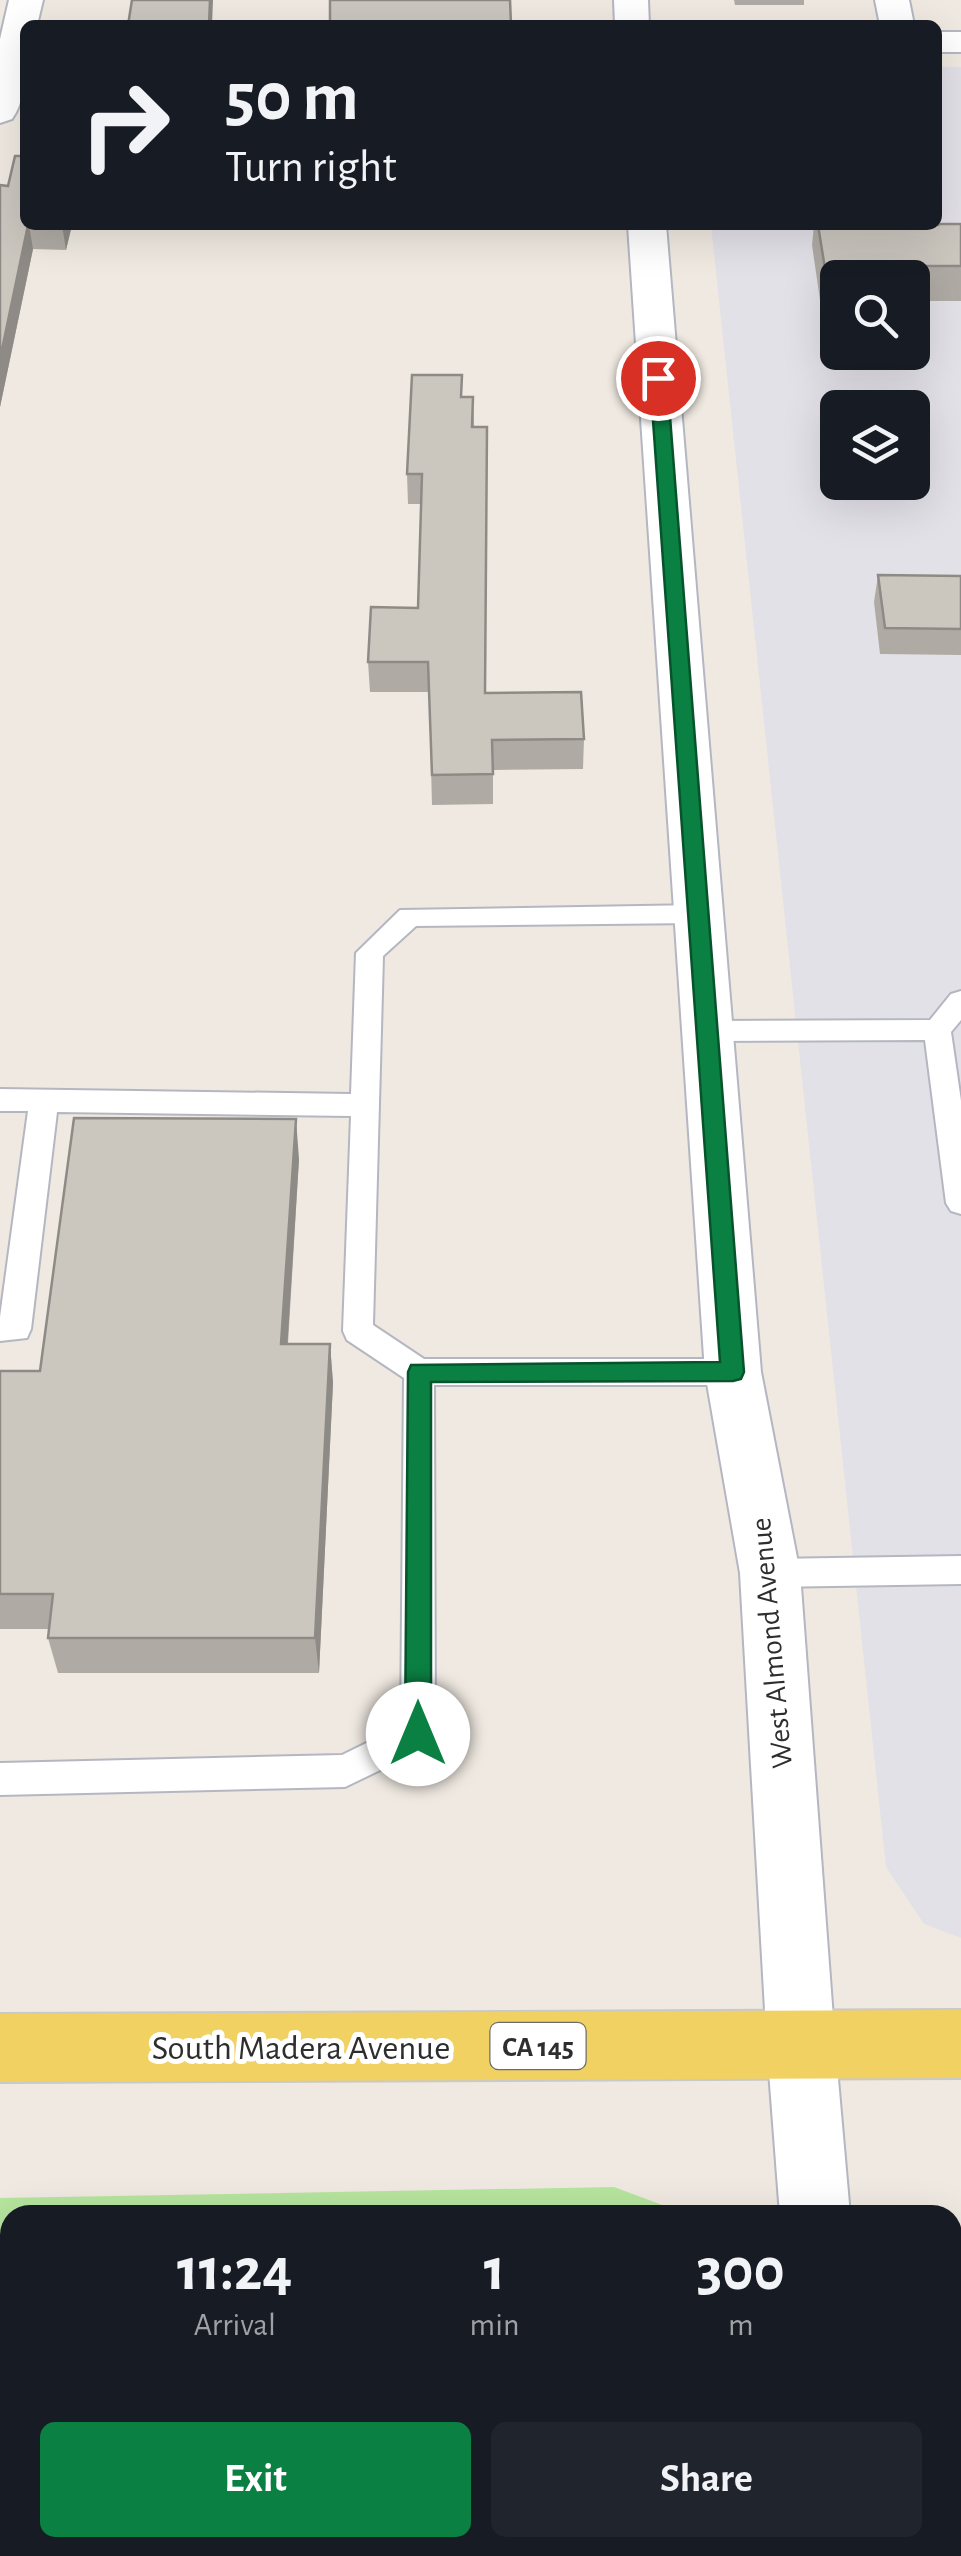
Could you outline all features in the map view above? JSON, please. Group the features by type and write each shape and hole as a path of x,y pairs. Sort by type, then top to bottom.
{"main road":[{"name":"South Madera Avenue","path":"0,2048 961,2044"}],"street":[{"path":"0,112 14,42"},
{"name":"West Almond Avenue","path":"647,230 733,1372 770,1573 814,2205"}],"lane":[{"path":"699,914 409,918 370,952 358,1330 420,1372 733,1372"},
{"path":"961,1002 938,1030 961,1203"},
{"path":"707,1031 938,1030"},
{"path":"0,1100 366,1104"},
{"path":"0,1329 16,1329 44,1101"},
{"path":"0,1779 345,1771 418,1734 420,1372"},
{"path":"770,1573 961,1570"}],"shaded area":[{"path":"942,67 961,67 961,1938 924,1924 886,1867 712,230 942,230"}],"green space":[{"path":"614,2187 662,2205 0,2205 0,2198"}],"building":[{"path":"132,0 210,0 209,20 129,20"},
{"path":"330,0 510,0 511,20 330,20"},
{"path":"15,156 20,156 20,230 27,230 0,359 0,185 8,186"},
{"path":"942,224 961,224 961,266 930,266 930,260 824,260 819,230 942,230"},
{"path":"412,375 462,375 461,397 473,397 472,427 487,427 485,693 581,692 584,739 492,740 493,774 432,775 428,662 368,662 371,607 418,608 422,474 407,474"},
{"path":"878,575 961,576 961,629 885,628"},
{"path":"74,1118 296,1119 281,1344 330,1344 315,1638 48,1638 53,1594 0,1594 0,1371 40,1371"}],"route":[{"path":"418,1734 420,1372 733,1372 658,378"}]}
